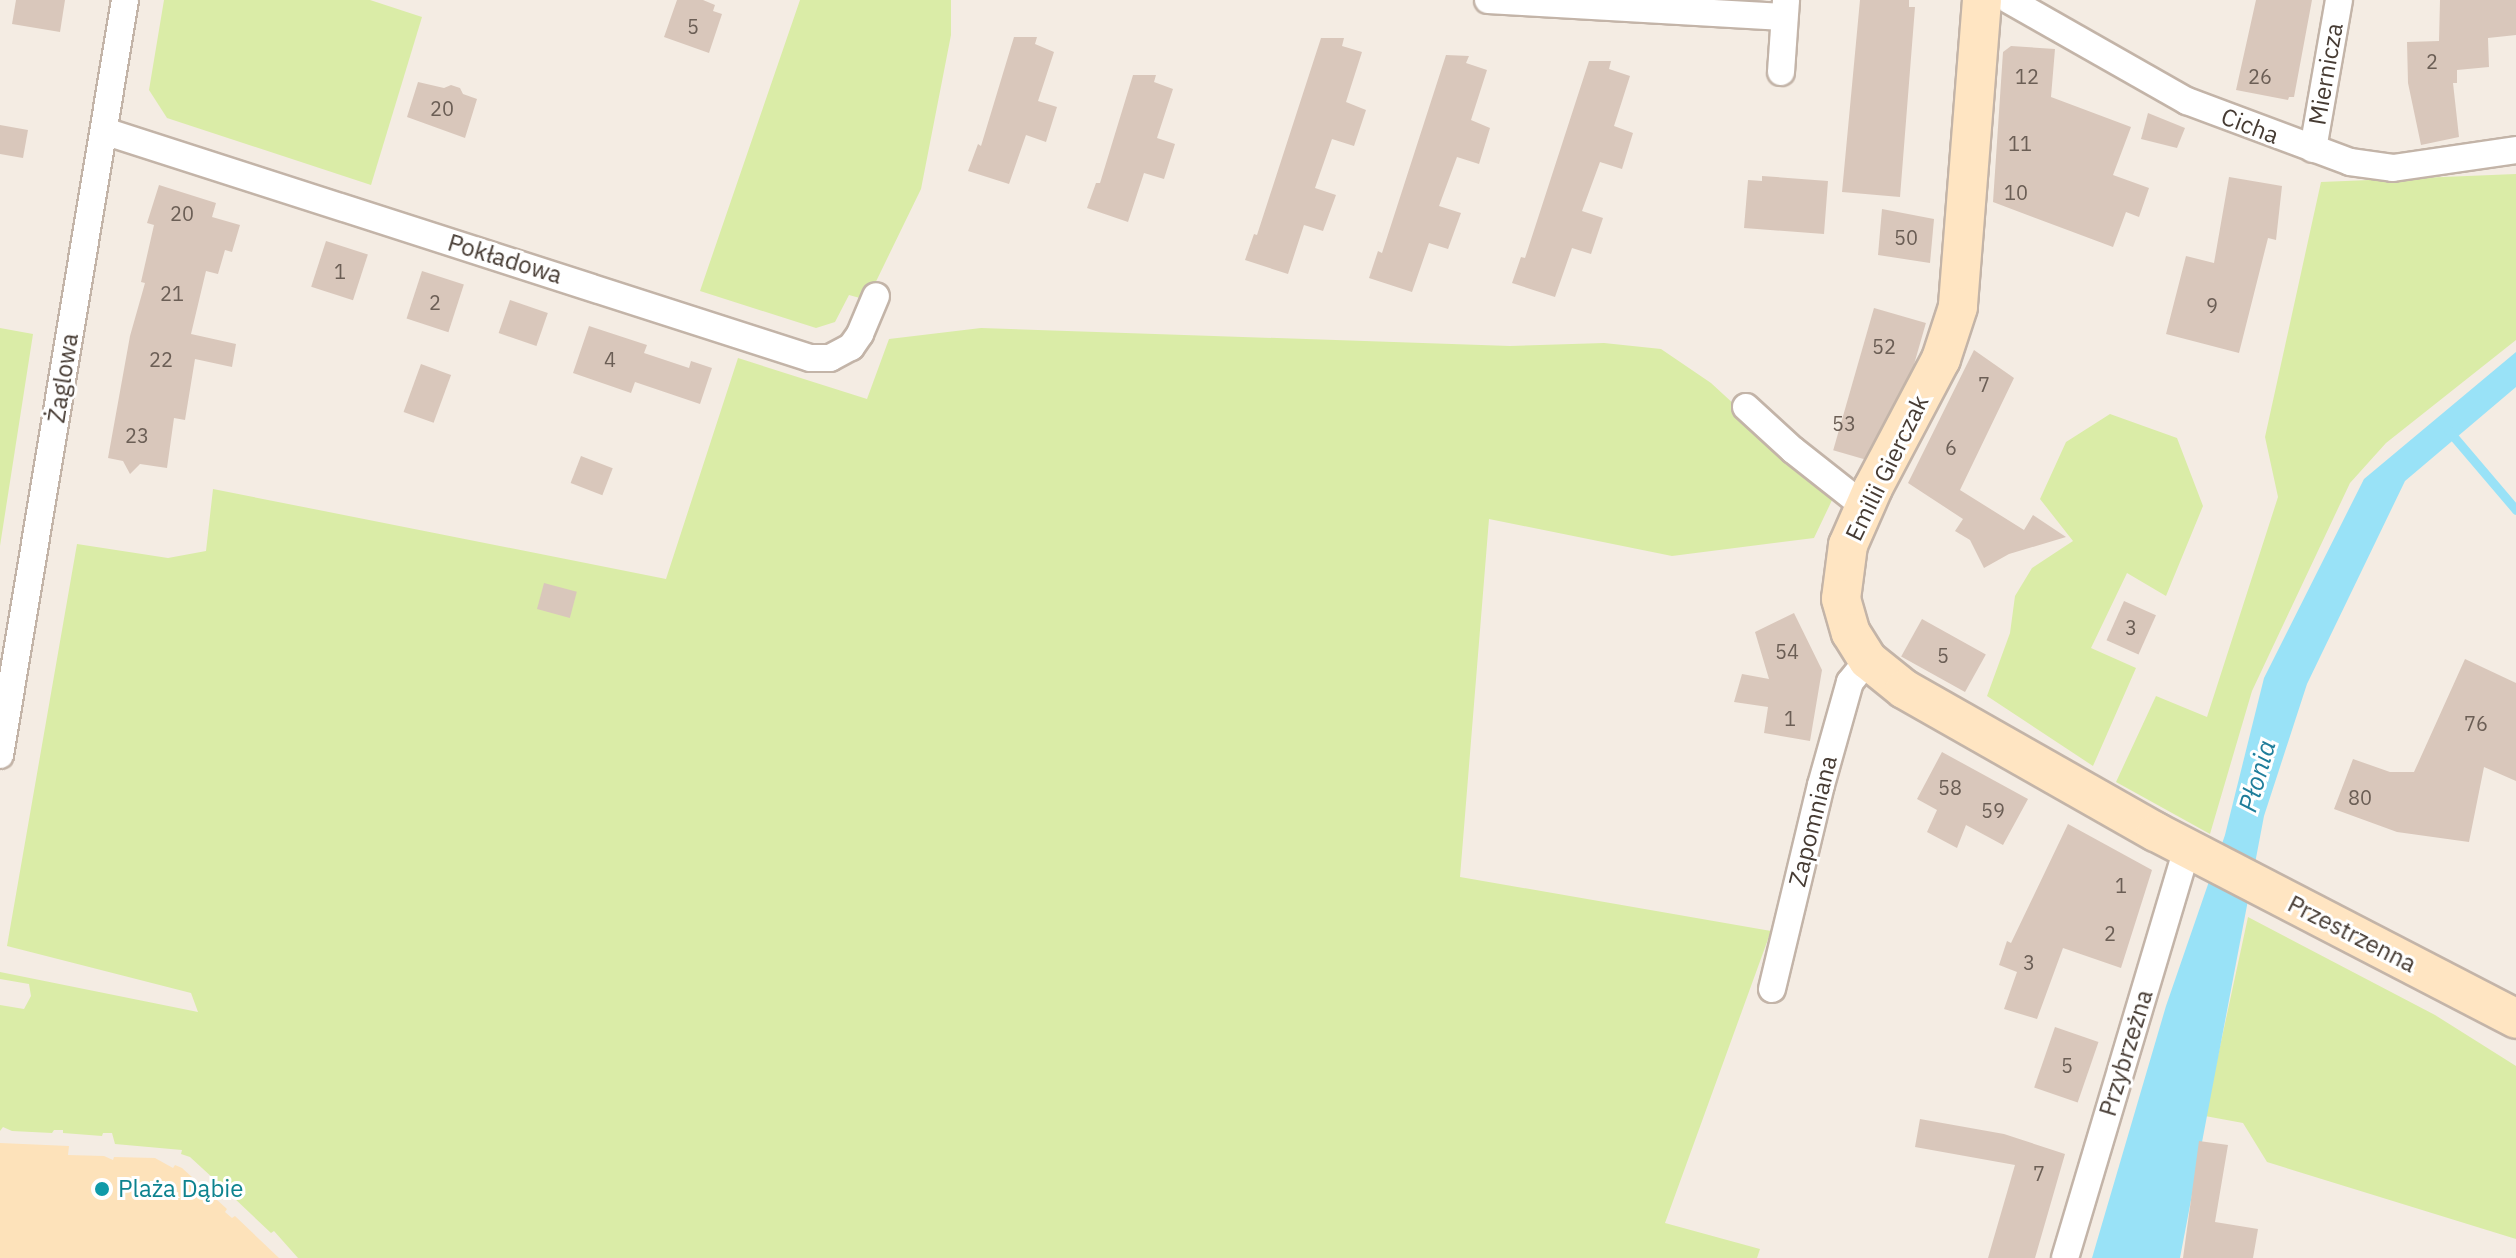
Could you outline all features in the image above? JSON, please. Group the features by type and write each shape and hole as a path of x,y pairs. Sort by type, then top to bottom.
{"street":[{"name":"Żaglowa","path":"0,755 125,0"},
{"path":"1488,0 1785,9 1781,72"},
{"name":"Emilii Gierczak","path":"1982,0 1958,307 1941,359 1864,506 1843,563 1841,599 1851,633 1868,660 1904,689 2197,854"},
{"name":"Cicha","path":"2009,0 2187,101 2350,162 2393,168 2516,150"},
{"name":"Miernicza","path":"2313,149 2339,0"},
{"name":"Pokładowa","path":"104,131 810,358 830,358 851,347 876,296"},
{"path":"1746,407 1793,450 1864,506"},
{"name":"Zapomniana","path":"1772,989 1821,785 1850,682 1868,660"},
{"name":"Przestrzenna","path":"2197,854 2516,1019"},
{"name":"Przybrzeżna","path":"2065,1258 2197,854"}],"green space":[{"path":"164,0 370,0 422,17 371,185 167,118 149,90"},
{"path":"800,0 951,0 951,35 921,189 867,300 849,295 835,322 816,328 700,291"},
{"path":"2516,174 2516,340 2386,443 2350,483 2252,691 2210,834 2116,782 2156,696 2207,717 2278,497 2265,437 2321,182"},
{"path":"0,328 33,334 0,546"},
{"path":"981,328 1510,346 1604,343 1661,349 1711,383 1834,496 1814,538 1672,556 1489,519 1460,877 1771,931 1665,1223 1760,1249 1757,1258 298,1258 274,1231 271,1233 233,1197 229,1188 226,1190 190,1157 181,1154 182,1150 115,1144 112,1133 103,1133 102,1136 63,1133 63,1130 52,1133 12,1131 3,1127 0,1131 0,1005 24,1009 31,996 29,984 0,979 0,972 198,1012 191,993 7,946 77,544 168,558 206,551 213,489 666,579 738,358 867,399 889,339"},
{"path":"2110,414 2177,438 2203,506 2166,596 2127,573 2091,648 2136,668 2093,766 1987,696 2010,633 2015,596 2032,568 2073,541 2040,499 2066,442"},
{"path":"2248,917 2435,1015 2516,1066 2516,1239 2267,1162 2243,1123 2205,1116"}],"sand":[{"name":"Plaża Dąbie","path":"0,1143 69,1146 68,1155 104,1156 113,1160 114,1157 155,1158 173,1168 175,1165 182,1168 227,1209 225,1212 232,1218 235,1216 279,1258 0,1258"}],"water":[{"name":"Płonia","path":"2516,352 2516,387 2405,481 2307,684 2264,816 2180,1258 2092,1258 2166,1006 2225,835 2264,678 2364,479"}],"building":[{"path":"16,0 65,0 60,32 12,24"},
{"path":"677,0 703,0 715,5 713,11 722,14 709,53 664,37"},
{"path":"1860,0 1909,0 1909,7 1915,7 1900,197 1842,192"},
{"path":"2256,0 2312,0 2294,97 2288,100 2236,90"},
{"path":"2440,0 2516,0 2516,35 2488,38 2489,67 2457,70 2457,83 2453,83 2459,137 2421,145 2408,83 2407,42 2439,41"},
{"path":"1014,37 1037,37 1035,44 1054,52 1038,101 1057,107 1046,142 1026,135 1009,184 968,171 978,144 981,146"},
{"path":"1321,38 1344,38 1342,46 1362,52 1346,102 1366,110 1354,146 1332,139 1315,188 1336,195 1323,231 1304,225 1288,274 1245,260 1254,234 1257,235"},
{"path":"2011,46 2055,49 2051,97 2131,127 2113,175 2149,188 2139,217 2126,212 2113,247 1993,202 2003,52"},
{"path":"1446,55 1469,56 1466,63 1487,70 1471,120 1490,128 1479,164 1457,157 1439,206 1461,213 1448,249 1429,243 1412,292 1369,278 1378,251 1382,253"},
{"path":"1589,61 1611,61 1609,69 1630,76 1614,126 1633,133 1622,169 1600,162 1582,211 1603,218 1591,254 1572,248 1555,297 1512,283 1521,257 1525,258"},
{"path":"1133,75 1156,75 1154,82 1173,89 1157,138 1175,144 1164,179 1144,173 1128,222 1087,208 1096,183 1100,183"},
{"path":"418,82 444,88 451,85 477,99 465,138 407,117"},
{"path":"2148,113 2185,128 2177,148 2141,139"},
{"path":"0,125 28,130 23,158 0,154"},
{"path":"1762,176 1828,181 1824,234 1744,228 1748,180 1762,181"},
{"path":"2229,177 2282,186 2276,240 2268,238 2239,353 2166,334 2186,256 2214,263"},
{"path":"159,185 216,203 212,217 240,225 232,252 225,250 218,274 206,271 191,334 236,344 232,367 195,359 185,420 174,418 167,468 140,464 130,474 123,461 108,458 130,336 145,283 141,282 154,225 147,223"},
{"path":"1882,209 1934,219 1930,263 1878,255"},
{"path":"326,241 368,255 353,300 311,287"},
{"path":"422,271 464,285 448,332 407,319"},
{"path":"510,300 548,313 536,346 499,333"},
{"path":"1874,308 1926,323 1885,465 1833,450"},
{"path":"589,326 647,345 644,353 689,368 691,361 712,368 700,404 635,382 631,393 573,373"},
{"path":"1974,350 2014,378 1960,490 2024,530 2033,515 2066,537 2009,554 1984,568 1970,540 1955,531 1963,519 1908,483"},
{"path":"421,364 451,375 434,423 404,412"},
{"path":"581,456 613,468 602,495 571,483"},
{"path":"544,583 577,592 570,618 537,609"},
{"path":"2124,601 2156,615 2138,655 2107,640"},
{"path":"1794,613 1822,670 1810,741 1764,733 1768,707 1734,702 1742,674 1769,679 1755,632"},
{"path":"1922,619 1986,654 1965,692 1901,657"},
{"path":"2465,659 2516,683 2516,781 2484,767 2469,842 2397,832 2334,809 2353,759 2390,772 2414,772"},
{"path":"1942,752 2028,799 2003,845 1966,825 1957,848 1927,832 1937,810 1917,799"},
{"path":"2068,824 2152,870 2121,968 2063,948 2037,1019 2004,1009 2017,972 1999,965 2007,941 2011,943"},
{"path":"2055,1027 2098,1042 2078,1102 2034,1088"},
{"path":"1920,1119 2004,1134 2065,1154 2035,1258 1988,1258 2015,1165 1915,1147"},
{"path":"2199,1141 2228,1145 2215,1222 2258,1229 2253,1258 2183,1258"}],"waterway":[{"path":"2448,430 2516,510"}],"place":[{"name":"Plaża Dąbie","path":"102,1189"}]}
